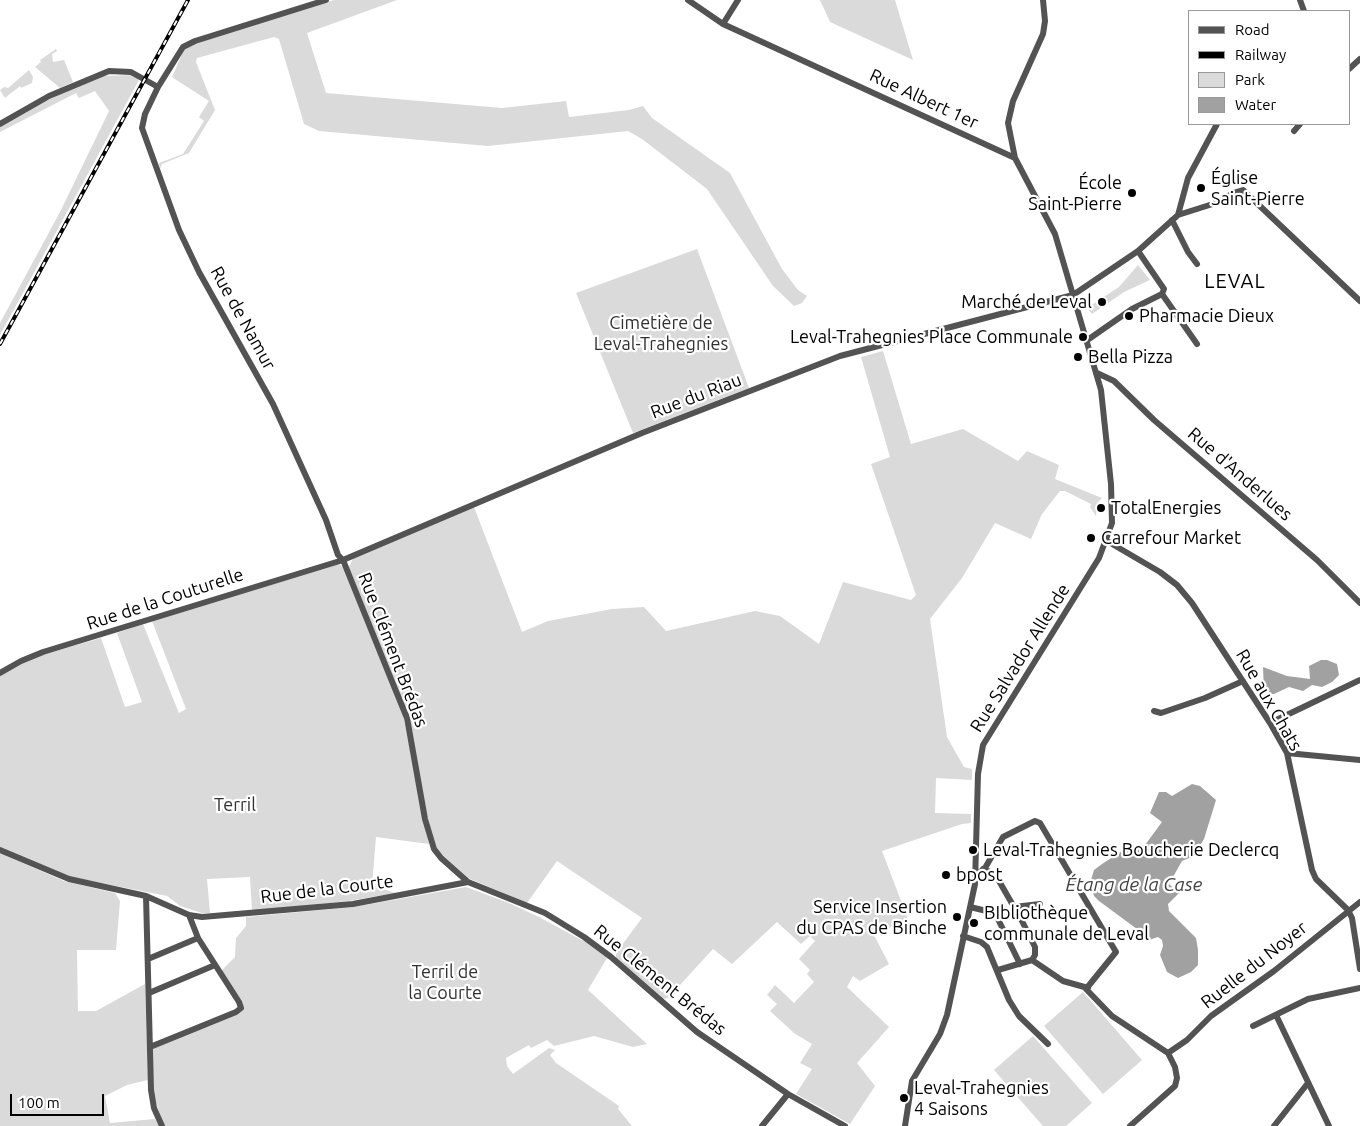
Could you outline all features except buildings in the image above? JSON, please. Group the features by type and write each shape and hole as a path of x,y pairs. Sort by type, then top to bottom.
{"street":[{"name":"Rue de Namur","path":"326,0 189,43 183,47 158,87 145,114 142,128 174,216 199,272 274,404 326,520 338,555 343,560"},
{"name":"Rue Albert 1er","path":"688,0 723,24 1016,158"},
{"path":"723,24 738,0"},
{"path":"1043,0 1045,21 1043,34 1013,102 1008,123 1016,158 1055,234 1073,294"},
{"path":"1350,68 1360,59"},
{"path":"0,124 49,96 109,71 131,72 158,87"},
{"path":"1178,215 1188,178 1216,125"},
{"path":"1294,131 1299,125"},
{"path":"1178,215 1219,202 1233,193 1244,190 1360,301"},
{"name":"Rue du Riau","path":"343,560 649,430 840,356 1073,294 1138,251 1178,215"},
{"path":"1172,220 1188,252 1197,264"},
{"path":"1086,340 1132,309 1162,294 1164,289 1138,251"},
{"name":"Rue Salvador Allende","path":"905,1126 912,1082 940,1034 946,1015 970,907 976,875 978,774 983,745 1099,558 1107,541 1112,523 1111,484 1101,390 1073,294"},
{"path":"1162,294 1197,344"},
{"name":"Rue d'Anderlues","path":"1097,373 1114,381 1154,420 1317,560 1360,603"},
{"name":"Rue aux Chats","path":"1107,541 1154,568 1178,585 1192,603 1270,722 1287,753 1312,870 1316,879 1348,910"},
{"name":"Rue de la Couturelle","path":"0,673 32,656 343,560"},
{"name":"Rue Clément Brédas","path":"343,560 406,718 425,819 434,849 441,858 468,882 545,913 584,937 611,956 697,1032 788,1094 845,1126"},
{"path":"1270,722 1360,680"},
{"path":"1154,711 1161,713 1205,698 1243,681"},
{"path":"1287,753 1360,760"},
{"path":"976,875 983,869 1002,837 1035,822 1040,823 1116,952 1086,989 1112,1016 1168,1053 1176,1072 1175,1086 1130,1126"},
{"name":"Rue de la Courte","path":"0,850 69,879 146,896 189,915 217,917 353,904 468,882"},
{"path":"983,869 995,874 1035,947 1035,955 1032,960 998,970"},
{"path":"146,896 152,1099 162,1126"},
{"name":"Ruelle du Noyer","path":"1168,1053 1187,1040 1211,1016 1274,971 1360,902"},
{"path":"1014,907 1040,904"},
{"path":"970,907 995,914 1020,964"},
{"path":"1348,910 1352,918 1360,969"},
{"path":"150,1047 239,1010 239,1002 198,938 189,915"},
{"path":"963,936 981,942 987,947 998,970 1003,989 1019,1016 1048,1044"},
{"path":"148,959 198,938"},
{"path":"1032,960 1063,981 1088,988"},
{"path":"149,993 215,965"},
{"path":"1253,1026 1308,999 1360,988"},
{"path":"1276,1015 1329,1126"},
{"path":"1274,1126 1308,1083"},
{"path":"762,1126 788,1094"}],"green space":[{"path":"334,0 397,0 307,33 326,93 502,108 566,101 569,117 629,110 643,106 652,118 730,173 782,269 798,290 807,296 802,303 794,306 773,286 707,189 642,139 628,131 488,146 319,131 304,124 279,39 274,37 197,58 196,62 215,110 189,153 162,164 160,169 159,163 183,154 204,121 199,117 209,101 172,77 184,50 204,39"},
{"path":"820,0 895,0 913,60 830,22"},
{"path":"56,49 57,51 52,54 53,62 64,60 73,82 60,88 35,67 41,62 40,60"},
{"path":"29,70 33,77 32,83 21,88 20,86 5,98 0,90 4,87 8,88"},
{"path":"133,75 139,80 0,335 0,323 60,212 109,111 95,91 79,98 76,93 0,132 0,126 37,105 100,76"},
{"name":"Cimetière de Leval-Trahegnies","path":"697,249 749,388 633,433 576,293"},
{"path":"1138,265 1150,280 1124,292 1092,314 1087,308 1119,287"},
{"path":"883,351 911,444 963,429 1018,461 1027,451 1059,465 1055,479 1102,498 1097,503 1096,516 1090,507 1091,504 1065,491 1060,491 1042,514 1031,539 995,523 962,578 930,619 947,737 964,767 972,769 972,780 936,778 935,813 971,814 971,823 962,824 882,851 908,919 874,935 889,964 860,981 853,976 847,987 889,1027 857,1063 875,1086 850,1124 796,1094 812,1069 800,1063 812,1044 794,1033 770,1011 777,1004 767,995 775,985 794,1003 814,982 807,974 810,970 799,959 815,941 810,936 801,944 777,922 732,964 713,949 668,998 662,999 616,958 616,953 642,918 557,861 527,903 468,878 437,850 431,834 408,718 349,567 353,558 474,507 522,632 548,621 612,609 644,607 666,631 755,611 780,616 819,644 843,582 911,600 916,595 871,464 890,457 861,357"},
{"name":"Terril","path":"339,564 344,568 403,715 429,844 376,837 372,885 395,893 349,901 252,911 250,877 207,879 210,913 202,913 180,906 167,896 71,877 0,847 0,675 32,658 101,638 125,707 142,702 117,633 143,624 179,713 186,709 152,621"},
{"path":"0,853 64,881 115,893 120,901 116,950 77,950 78,1011 96,1011 145,984 148,1080 127,1085 105,1096 110,1123 155,1119 159,1126 0,1126"},
{"name":"Terril de la Courte","path":"466,887 509,903 539,917 587,943 607,958 588,990 647,1044 633,1047 594,1036 554,1046 547,1040 531,1048 529,1045 506,1058 507,1066 513,1074 549,1048 555,1050 550,1055 556,1063 619,1106 618,1109 632,1126 164,1126 153,1093 152,1048 241,1011 221,971 235,957 236,938 246,926 246,917 354,907"},
{"path":"1083,992 1142,1060 1103,1094 1044,1026"},
{"path":"1033,1036 1092,1103 1066,1126 1043,1126 994,1070"}],"water":[{"path":"1321,660 1337,664 1339,675 1332,682 1322,687 1312,685 1303,691 1289,687 1274,694 1264,694 1263,667 1287,676 1310,679 1309,666"},
{"name":"Étang de la Case","path":"1192,784 1200,786 1216,800 1204,839 1194,856 1182,861 1169,884 1179,893 1168,904 1169,911 1196,938 1198,950 1198,965 1191,972 1178,978 1167,972 1160,955 1163,946 1162,940 1158,937 1149,940 1099,901 1094,896 1090,883 1094,870 1102,864 1130,846 1145,845 1162,822 1150,813 1159,792 1166,792 1172,796"}],"railway":[{"path":"0,344 188,0"}],"place":[{"name":"Église Saint-Pierre","path":"1201,188"},
{"name":"École Saint-Pierre","path":"1132,193"},
{"name":"Marché de Leval","path":"1102,302"},
{"name":"Pharmacie Dieux","path":"1129,316"},
{"name":"Leval-Trahegnies Place Communale","path":"1083,337"},
{"name":"Bella Pizza","path":"1078,357"},
{"name":"TotalEnergies","path":"1101,508"},
{"name":"Carrefour Market","path":"1091,538"},
{"name":"Leval-Trahegnies Boucherie Declercq","path":"973,850"},
{"name":"bpost","path":"946,875"},
{"name":"Service Insertion du CPAS de Binche","path":"957,917"},
{"name":"BIbliothèque communale de Leval","path":"974,923"},
{"name":"Leval-Trahegnies 4 Saisons","path":"904,1098"}],"district":[{"name":"LEVAL","path":"1235,281"}]}
